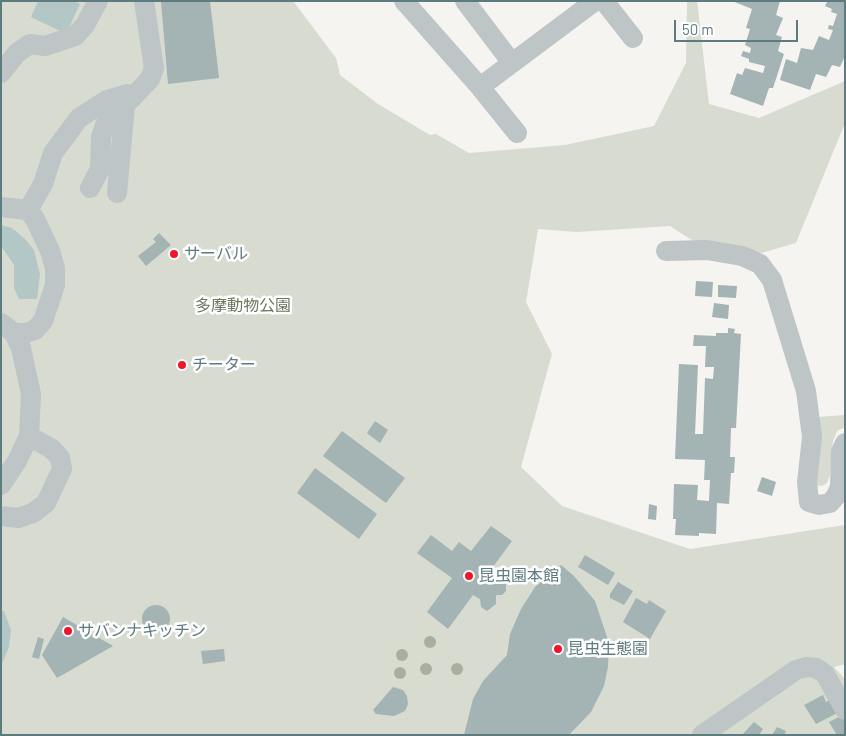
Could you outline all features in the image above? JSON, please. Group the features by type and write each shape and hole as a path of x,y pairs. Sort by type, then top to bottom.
{"street":[{"path":"1,74 17,53 30,44 45,46 75,36 85,25 98,1"},
{"path":"90,188 100,169 101,137 105,125 150,79 154,68 144,1"},
{"path":"404,1 480,87 517,133"},
{"path":"465,1 512,63"},
{"path":"480,87 594,1"},
{"path":"604,1 633,38"},
{"path":"28,210 43,184 54,152 79,118 106,100 126,94 129,101 117,193"},
{"path":"1,206 28,210 35,219 50,251 55,285 43,321 35,330 26,333 7,328"},
{"path":"666,251 707,250 742,256 760,264 772,280 806,391 812,437 806,482 809,502 819,505 830,503 836,496 840,487 841,452 845,443"},
{"path":"1,485 17,461 29,436 32,394 21,348 7,328"},
{"path":"1,516 18,518 46,503 55,488 62,469 60,458 52,448 29,436"},
{"path":"702,735 796,670 806,667 816,668 825,674 845,710"}],"green space":[{"name":"多摩動物公園","path":"1,1 293,1 336,58 340,75 378,104 430,135 436,134 469,153 565,145 654,126 686,63 687,1 697,1 709,104 759,118 845,81 845,123 796,243 727,263 670,226 577,232 538,229 526,302 552,354 521,467 562,506 690,549 845,525 845,664 834,667 845,679 845,735 1,735"},
{"path":"845,415 845,427 837,431 833,441 830,475 827,483 822,486 814,485 817,417"}],"shaded area":[{"path":"38,1 73,1 80,4 66,34 31,17"},
{"path":"1,225 12,228 34,250 40,274 37,299 19,299 14,288 14,265 1,246"},
{"path":"1,611 4,611 11,630 9,647 1,666"}],"building":[{"path":"210,1 219,78 168,84 161,2"},
{"path":"732,1 780,1 776,15 783,18 776,35 782,37 778,51 784,54 773,88 769,88 763,106 730,94 737,73 742,75 745,68 763,73 765,66 749,62 749,59 741,56 743,51 750,53 751,48 745,45 750,29 746,28 752,9"},
{"path":"845,1 845,56 840,67 832,65 826,77 816,74 810,90 780,80 786,59 797,63 801,48 813,50 819,36 829,40 833,30 828,29 829,25 833,26 837,14 831,12 832,9 825,6 827,2"},
{"path":"159,233 171,245 146,266 138,256 156,242 153,239"},
{"path":"696,281 713,282 712,297 695,296"},
{"path":"718,285 737,286 736,298 718,297"},
{"path":"714,303 729,305 728,319 712,317"},
{"path":"728,328 735,329 734,333 741,334 736,428 731,428 730,457 735,457 734,473 731,473 729,504 717,503 716,534 699,533 699,536 675,535 676,519 673,519 674,484 698,485 697,500 709,501 710,480 704,480 705,460 675,459 679,364 698,365 695,434 703,434 705,378 713,379 714,367 705,367 706,346 693,346 694,335 716,336 716,333 728,333"},
{"path":"375,421 388,430 380,443 367,433"},
{"path":"342,431 405,478 386,503 323,456"},
{"path":"315,468 377,514 359,539 297,493"},
{"path":"762,477 776,482 772,496 757,491"},
{"path":"649,504 657,506 656,520 648,519"},
{"name":"昆虫園本館","path":"491,526 512,541 487,575 494,580 500,578 506,582 506,591 502,595 496,595 496,604 487,611 481,607 480,599 473,595 448,629 427,612 452,578 417,553 431,535 452,551 459,542 471,551"},
{"path":"585,555 615,573 608,585 578,567"},
{"name":"昆虫生態園","path":"561,565 574,576 595,601 609,643 608,667 604,686 591,712 569,735 464,735 473,699 483,681 507,655 510,634 521,609 535,587"},
{"path":"618,582 633,591 624,605 610,598 610,594"},
{"path":"636,598 647,604 649,600 666,611 650,639 623,622"},
{"path":"156,605 166,609 170,619 166,629 156,633 146,629 142,619 146,609"},
{"path":"63,617 113,646 57,678 42,655"},
{"path":"38,637 44,639 39,659 32,657"},
{"path":"224,649 225,661 203,664 201,651"},
{"path":"393,687 403,690 407,696 408,704 405,711 394,716 376,714 373,710"},
{"path":"842,693 845,709 816,724 804,705 823,695 826,702"},
{"path":"845,714 845,735 837,735 829,722"},
{"path":"754,722 763,729 759,735 742,735"},
{"path":"777,727 786,731 784,735 772,735"}],"place":[{"name":"サーバル","path":"174,254"},
{"name":"チーター","path":"182,365"},
{"name":"昆虫園本館","path":"469,576"},
{"name":"サバンナキッチン","path":"68,631"},
{"name":"昆虫生態園","path":"558,649"}]}
